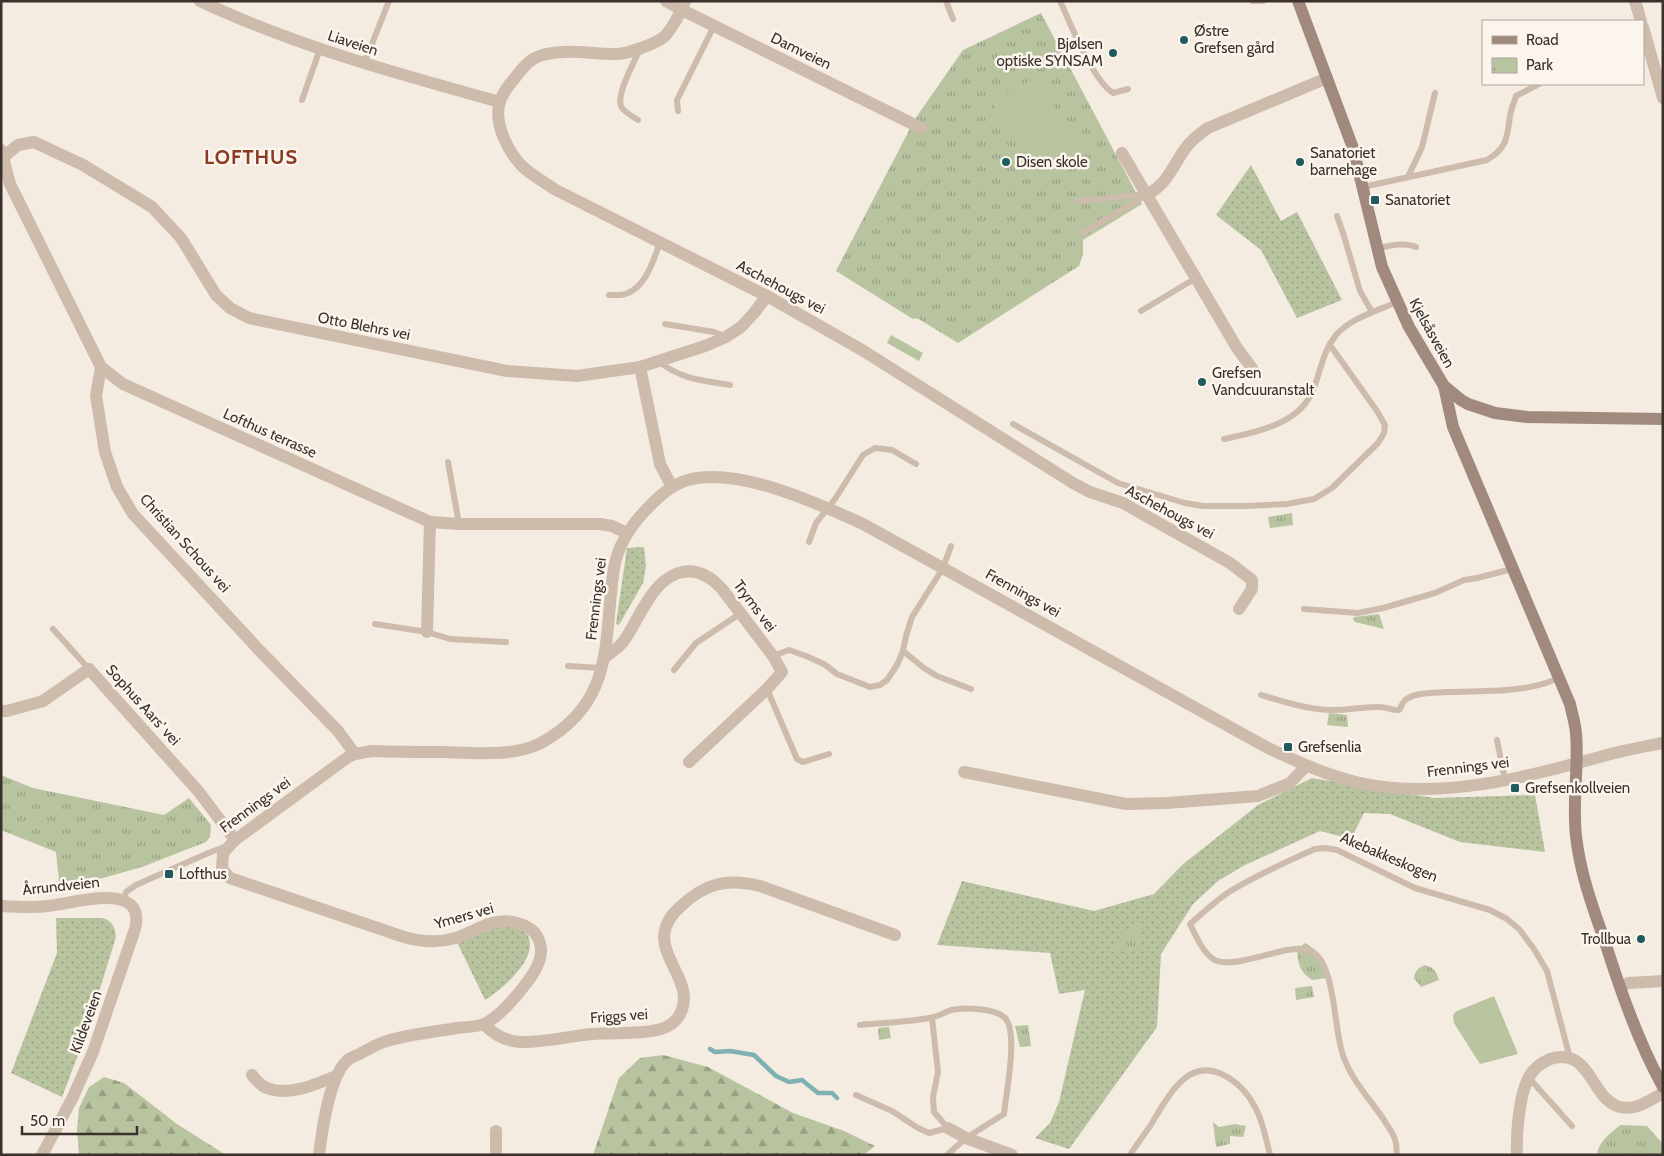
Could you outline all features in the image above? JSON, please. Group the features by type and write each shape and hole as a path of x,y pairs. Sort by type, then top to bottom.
{"street":[{"name":"Liaveien","path":"200,1 226,14 364,64 500,102"},
{"name":"Damveien","path":"666,1 683,6 714,26 921,128"},
{"name":"Kjelsåsveien","path":"1298,1 1353,148 1382,267 1410,327 1444,386 1460,400 1495,413 1527,417 1663,419"},
{"path":"1635,1 1641,20"},
{"path":"500,102 508,86 524,66 536,57 554,53 577,52 616,55 640,48 663,37 683,6"},
{"path":"1644,31 1663,98"},
{"path":"1148,194 1158,188 1194,137 1208,128 1327,78"},
{"name":"Aschehougs vei","path":"500,102 499,117 503,133 515,157 525,168 554,189 660,244 768,296 862,350 1073,483 1090,492 1123,503 1230,563 1252,580 1252,589 1239,610"},
{"name":"Otto Blehrs vei","path":"2,155 18,145 34,142 84,165 152,207 181,238 216,295 230,308 249,318 508,371 577,376 640,367 705,346 726,337 741,327 768,296"},
{"path":"1122,153 1148,194 1237,348 1254,371"},
{"path":"2,155 10,184 102,367"},
{"name":"Lofthus terrasse","path":"102,367 123,384 430,522 459,524 600,524 612,526 627,533"},
{"name":"Christian Schous vei","path":"102,367 96,396 105,452 117,486 133,514 260,651 338,731 355,754"},
{"path":"640,367 660,464 672,487"},
{"path":"1444,386 1453,427 1570,704 1576,734 1574,789 1576,836 1581,866 1594,911 1620,986 1643,1046 1663,1087"},
{"name":"Frennings vei","path":"232,843 334,767 355,754 372,751 500,753 539,744 550,737 572,719 592,694 603,662 614,568 620,545 627,533 649,507 672,487 681,482 700,478 729,479 767,486 828,508 862,524 943,568 1268,748 1306,766 1342,779 1361,784 1406,789 1448,789 1505,780 1576,764 1600,756 1663,743"},
{"path":"427,632 430,522"},
{"name":"Tryms vei","path":"603,662 621,644 656,588 675,575 685,571 705,574 714,580 773,656 782,672 767,689 689,762"},
{"name":"Sophus Aars' vei","path":"1,711 43,701 89,669 199,792 232,843"},
{"path":"964,772 1126,804 1195,802 1258,796 1290,783 1306,766"},
{"name":"Ymers vei","path":"232,843 223,854 222,862 222,869 230,878 404,937 428,942 442,941 457,937 489,923 501,921 517,923 528,927 536,934 540,943 541,952 538,965 532,976 505,1008 484,1024 385,1041 348,1060 336,1076 322,1125 319,1155"},
{"name":"Friggs vei","path":"484,1024 499,1036 519,1042 591,1034 651,1031 661,1029 673,1023 679,1015 684,994 664,937 670,919 689,899 703,889 726,882 746,882 760,886 895,935"},
{"name":"Årrundveien","path":"1,906 48,906 112,897 123,900"},
{"name":"Kildeveien","path":"42,1155 72,1099 89,1060 135,929 136,913 129,903 123,900"},
{"path":"1620,986 1663,981"},
{"path":"1517,1155 1516,1138 1525,1087 1528,1078 1542,1062 1561,1056 1570,1058 1588,1072 1606,1099 1620,1107 1634,1107 1663,1092"},
{"name":"Ymers vei","path":"252,1075 265,1088 281,1091 305,1088 336,1076"},
{"path":"948,1128 966,1138 1012,1155"},
{"path":"496,1131 496,1155"}],"lane":[{"path":"364,64 389,1"},
{"path":"946,1 953,19"},
{"path":"1252,1 1263,1"},
{"path":"1062,2 1090,65 1106,89 1113,93 1128,89"},
{"path":"678,111 678,100 714,26"},
{"path":"638,120 623,109 620,101 622,91 640,48"},
{"path":"302,100 320,49"},
{"path":"1363,187 1487,160 1500,150 1506,139 1510,114 1516,96 1537,85"},
{"path":"1408,177 1422,147 1435,93"},
{"path":"1078,201 1148,194"},
{"path":"1084,232 1148,194"},
{"path":"1337,216 1360,291 1372,312"},
{"path":"609,295 627,294 637,287 648,273 660,244"},
{"path":"1377,249 1409,244 1416,247"},
{"path":"1141,310 1196,278"},
{"path":"1224,439 1261,432 1300,410 1314,388 1323,356 1337,335 1347,326 1372,312 1397,302"},
{"path":"665,324 714,332 726,337"},
{"path":"1013,424 1118,483 1185,503 1203,506 1245,506 1287,504 1314,499 1332,488 1378,443 1384,433 1385,425 1378,411 1330,345"},
{"path":"658,361 670,371 691,378 730,385"},
{"path":"809,542 816,523 835,500 863,455 875,448 892,450 916,464"},
{"path":"448,462 459,524"},
{"path":"773,656 789,650 824,664 837,674 870,687 880,685 887,680 903,651 912,617 943,568 951,546"},
{"path":"1304,609 1358,613 1435,593 1464,580 1512,569"},
{"path":"674,670 696,643 741,614"},
{"path":"375,624 427,632 450,639 506,642"},
{"path":"54,629 89,669"},
{"path":"903,651 936,676 971,689"},
{"path":"568,666 603,662"},
{"path":"1261,696 1312,708 1330,710 1382,707 1399,710 1405,701 1423,694 1524,688 1551,682 1559,677"},
{"path":"767,689 797,759 803,762 829,754"},
{"path":"1497,740 1505,780"},
{"name":"Frennings vei","path":"123,900 126,892 136,885 232,843"},
{"name":"Akebakkeskogen","path":"1396,1155 1395,1138 1350,1072 1342,1054 1328,974 1324,964 1313,952 1304,949 1291,949 1234,962 1220,963 1213,960 1200,944 1190,924 1229,892 1315,849 1325,848 1337,850 1416,888 1490,910 1507,919 1519,929 1547,971 1570,1058"},
{"path":"860,1025 932,1018 952,1010 972,1008 998,1014 1006,1019 1010,1028 1011,1057 1004,1114 966,1138 947,1155"},
{"path":"856,1095 892,1111 929,1133 948,1128 934,1112 933,1097 938,1072 932,1018"},
{"path":"1130,1155 1176,1086 1189,1075 1204,1069 1229,1078 1250,1098 1261,1121 1270,1155"},
{"path":"1528,1078 1572,1126"}],"green space":[{"name":"Disen skole","path":"1041,13 1142,204 1083,240 1083,254 1079,266 958,343 917,318 913,319 836,271 915,119 963,50"},
{"path":"1036,77 1079,150 1036,176 992,103"},
{"path":"1251,165 1281,221 1297,212 1342,300 1297,318 1261,250 1216,215"},
{"path":"891,335 923,353 919,361 887,343"},
{"path":"1292,513 1293,525 1270,528 1268,517"},
{"path":"644,547 646,566 643,583 619,625 616,624 627,548"},
{"path":"1379,614 1384,629 1355,622 1353,619 1354,617"},
{"path":"1329,713 1347,715 1348,727 1327,725"},
{"path":"1,775 33,788 164,815 189,798 211,825 210,837 206,842 142,867 60,890 56,852 1,830"},
{"path":"1312,778 1434,798 1535,795 1545,852 1460,842 1390,814 1364,813 1351,839 1320,831 1243,866 1218,881 1193,904 1161,954 1157,1027 1069,1149 1035,1138 1050,1123 1059,1102 1085,990 1059,994 1050,953 937,945 962,881 1094,911 1154,894 1182,865 1258,805"},
{"path":"56,918 102,918 108,920 112,925 116,937 86,1034 62,1097 11,1073 57,953"},
{"path":"517,924 528,936 530,945 528,954 517,973 485,1000 455,938 482,925"},
{"path":"1142,926 1139,948 1114,953 1123,930"},
{"path":"1305,943 1318,954 1324,967 1326,978 1312,980 1302,971 1297,950"},
{"path":"1425,965 1434,970 1439,980 1421,987 1414,978 1417,970"},
{"path":"1312,986 1314,997 1296,1000 1295,988"},
{"path":"1494,996 1518,1054 1480,1064 1454,1023 1453,1016 1457,1011"},
{"path":"1028,1025 1031,1046 1020,1047 1015,1026"},
{"path":"889,1027 891,1038 879,1040 878,1028"},
{"path":"663,1055 708,1067 793,1113 844,1131 875,1146 862,1155 593,1155 619,1078 640,1058"},
{"path":"104,1077 124,1083 177,1124 226,1155 79,1155 77,1130 79,1108 89,1087"},
{"path":"1213,1122 1219,1127 1235,1124 1246,1126 1243,1137 1230,1136 1230,1144 1216,1147"},
{"path":"1621,1125 1647,1126 1663,1144 1663,1155 1597,1155 1602,1142"}],"waterway":[{"path":"710,1049 715,1052 730,1051 754,1055 776,1076 789,1082 802,1080 818,1093 832,1093 837,1098"}],"place":[{"name":"Østre Grefsen gård","path":"1184,40"},
{"name":"Bjølsen optiske SYNSAM","path":"1113,53"},
{"name":"Disen skole","path":"1006,162"},
{"name":"Sanatoriet barnehage","path":"1300,162"},
{"name":"Sanatoriet","path":"1375,200"},
{"name":"Grefsen Vandcuuranstalt","path":"1202,382"},
{"name":"Grefsenlia","path":"1288,747"},
{"name":"Grefsenkollveien","path":"1515,788"},
{"name":"Lofthus","path":"169,874"},
{"name":"Trollbua","path":"1641,939"}],"district":[{"name":"LOFTHUS","path":"251,157"}]}
